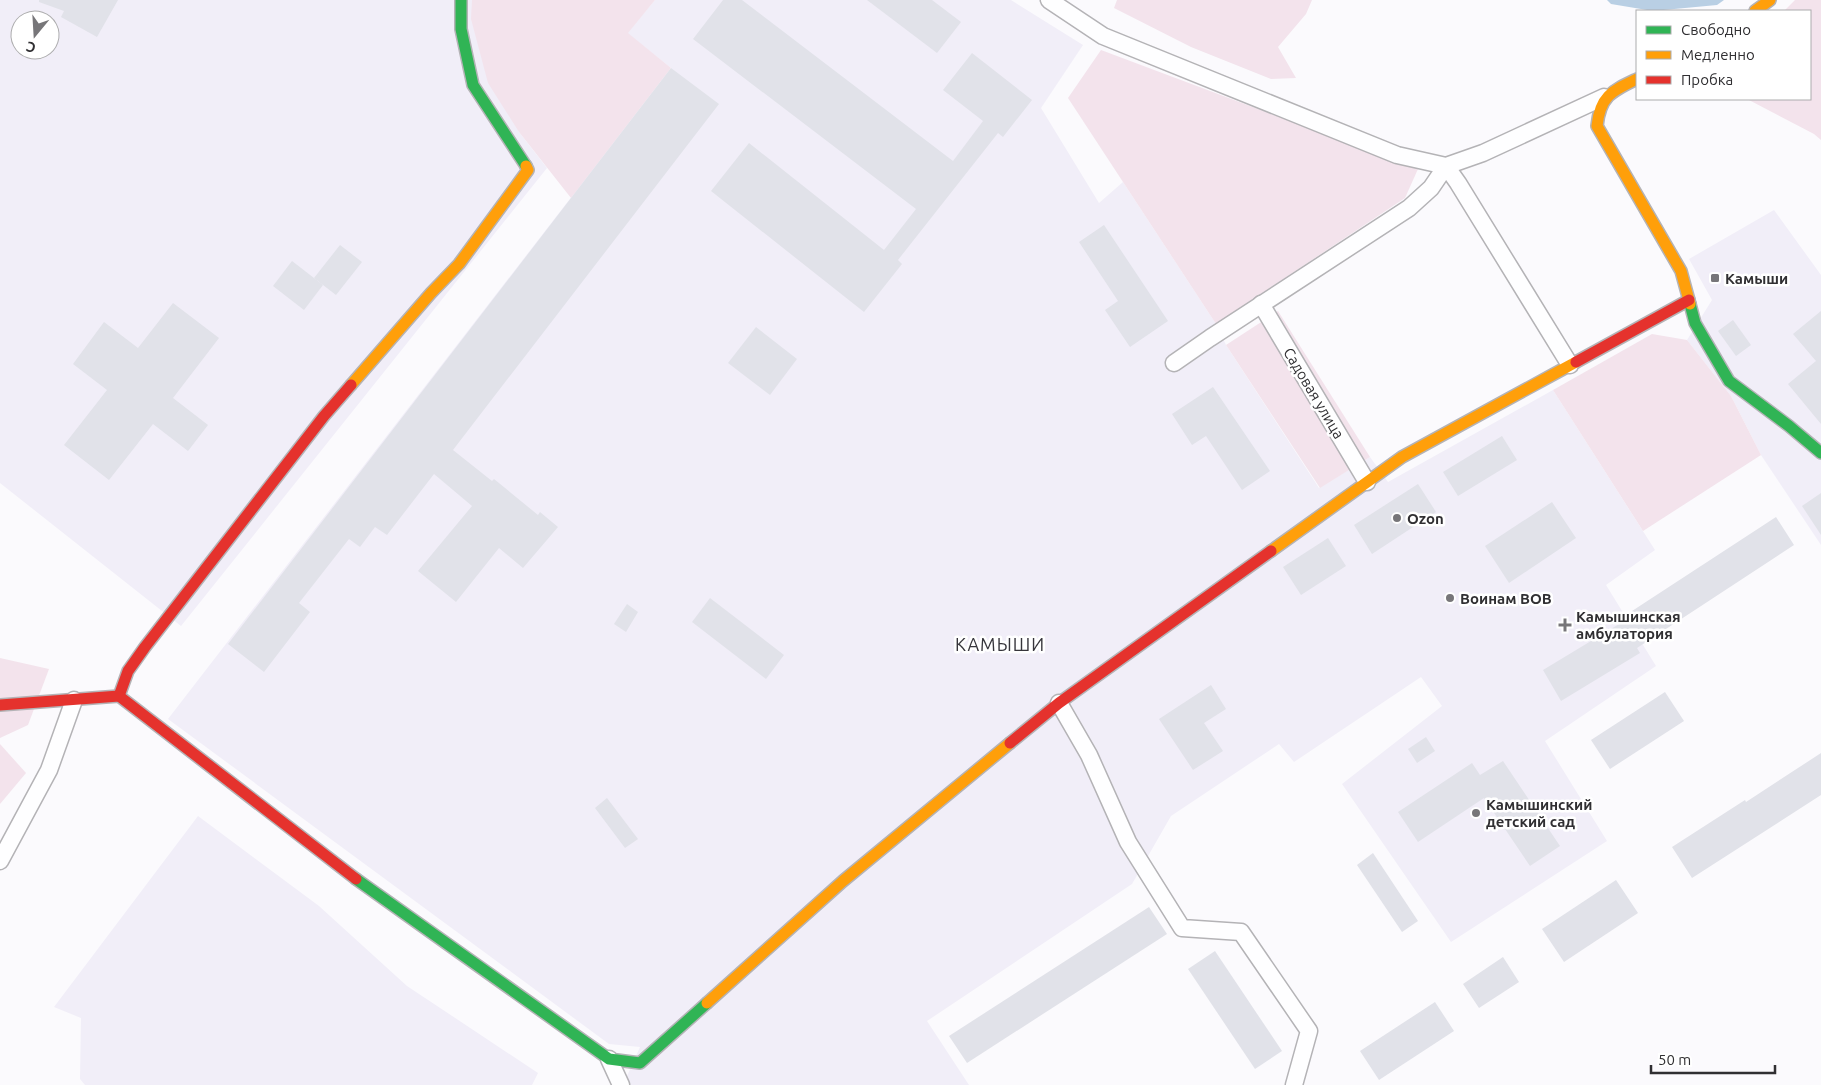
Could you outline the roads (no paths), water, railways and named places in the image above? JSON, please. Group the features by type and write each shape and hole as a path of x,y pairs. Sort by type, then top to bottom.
{"street":[{"path":"119,696 128,672 139,655 318,424 431,293 460,264 528,170 473,86 461,29 461,0"},
{"path":"1049,0 1103,36 1397,155 1446,166 1483,153 1636,80"},
{"path":"1756,10 1770,0"},
{"path":"1604,96 1597,112 1597,126 1681,271 1695,323 1729,381 1789,426 1821,453"},
{"path":"1174,364 1261,304 1409,208 1431,188 1446,166"},
{"path":"1446,166 1570,365"},
{"path":"0,705 119,696 345,871 609,1059 640,1063 843,881 1059,704 1402,457 1689,300"},
{"name":"Садовая улица","path":"1261,304 1367,482"},
{"path":"0,861 49,770 74,700"},
{"path":"1059,704 1090,755 1128,842 1182,928 1241,932 1309,1031 1294,1085"},
{"path":"609,1059 621,1085"}],"water":[{"path":"1607,0 1724,0 1717,5 1664,10 1647,10 1611,4"}],"place":[{"name":"Камыши","path":"1715,278"},
{"name":"Ozon","path":"1397,518"},
{"name":"Воинам ВОВ","path":"1450,598"},
{"name":"Камышинская амбулатория","path":"1565,625"},
{"name":"Камышинский детский сад","path":"1476,813"}],"district":[{"name":"КАМЫШИ","path":"1000,644"}]}
